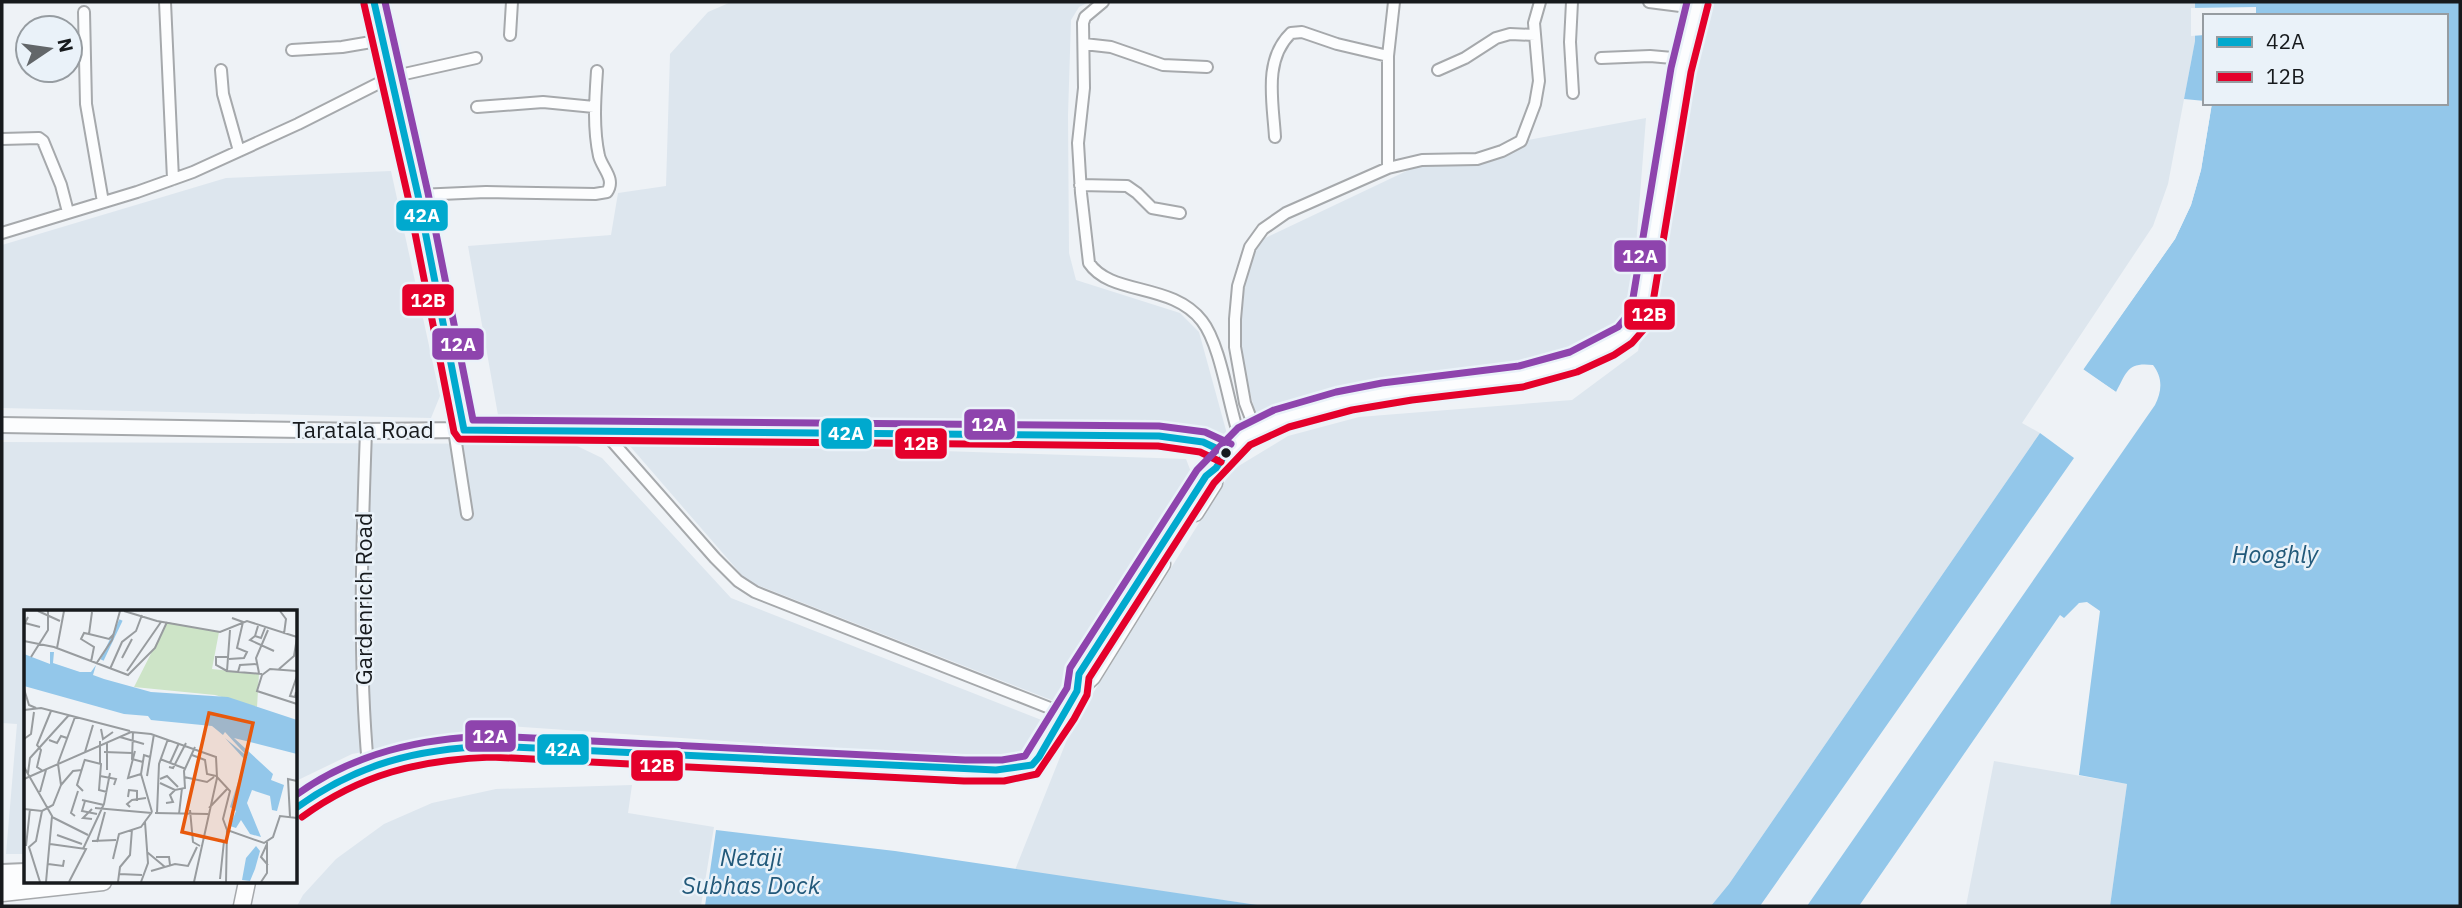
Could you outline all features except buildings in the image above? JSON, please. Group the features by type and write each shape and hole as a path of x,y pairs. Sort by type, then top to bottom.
{"main road":[{"path":"298,807 344,777 368,766 422,751 461,746 996,770 1031,765 1039,757 1065,714 1077,691 1079,674 1085,664 1206,476 1240,439 1255,429 1294,414 1383,393 1515,379 1544,373 1582,360 1612,344 1632,329 1643,300 1684,59 1697,5"},
{"path":"2,880 24,879"},
{"path":"2,893 86,884"},
{"path":"242,906 247,884"}],"street":[{"path":"165,2 173,179"},
{"path":"374,2 418,195 459,430 467,514"},
{"path":"510,35 512,2"},
{"path":"1103,2 1085,17 1084,89 1078,143 1089,263 1109,280 1153,291 1195,312 1214,342 1240,439"},
{"path":"1388,168 1388,56 1394,2"},
{"path":"1255,429 1245,404 1235,347 1238,286 1250,247 1263,229 1286,214 1388,168 1423,160 1476,159 1502,151 1521,141 1535,104 1539,81 1534,23 1540,2"},
{"path":"1573,2 1570,42 1573,93"},
{"path":"1649,2 1697,5"},
{"path":"84,12 86,104 103,202"},
{"path":"1275,137 1272,89 1274,57 1291,33 1302,32 1336,44 1388,56"},
{"path":"1438,70 1465,58 1496,38 1510,34 1535,35"},
{"path":"292,50 342,47 383,40"},
{"path":"1084,44 1111,47 1163,65 1207,67"},
{"path":"1601,58 1650,56 1684,59"},
{"path":"2,233 173,179 239,151 391,77 476,58"},
{"path":"221,70 223,94 239,151"},
{"path":"418,195 486,192 603,194 610,187 611,181 600,159 594,107 597,71"},
{"path":"477,107 544,102 594,107"},
{"path":"2,139 38,138 43,141 61,185 68,212"},
{"path":"1080,185 1127,186 1152,208 1180,213"},
{"name":"Taratala Road","path":"2,425 366,431 1159,436 1203,442 1226,453"},
{"name":"Gardenrich Road","path":"366,431 363,711 368,766"},
{"path":"603,431 715,558 738,581 755,592 1065,714"},
{"path":"2,870 24,869"}],"shaded area":[{"path":"731,2 1089,2 1079,7 1071,20 1068,115 1069,253 1076,280 1180,313 1199,332 1227,434 1216,440 1187,429 498,415 468,246 611,235 618,193 666,186 670,54 708,12"},
{"path":"1707,2 2195,2 2195,41 2168,184 2153,226 2022,423 2040,433 1729,884 1711,906 1264,906 1015,870 1072,727 1232,470 1288,436 1359,417 1572,400 1638,351 1686,95"},
{"path":"1646,118 1631,311 1617,329 1543,362 1348,384 1258,423 1239,350 1247,261 1259,241 1415,167 1451,162 1492,161 1523,141"},
{"path":"391,171 440,396 431,418 2,408 2,245 226,178"},
{"path":"644,441 1186,459 1191,472 1054,701 747,581 629,445"},
{"path":"2,442 573,444 602,458 731,598 1044,721 1024,753 957,757 507,726 352,754 298,780 298,610 24,610 24,854 6,854 17,724 2,723"},
{"path":"1994,761 2127,784 2110,906 1966,906"},
{"path":"632,785 628,813 714,827 701,906 297,906 303,895 336,859 384,824 432,803 496,789"}],"water":[{"name":"Hooghly","path":"2195,2 2460,2 2460,906 2110,906 2127,784 2079,775 2100,611 2087,602 2079,603 2064,618 2060,615 1859,906 1807,906 2155,405 2160,385 2159,375 2153,365 2133,367 2116,392 2083,370 2175,239 2191,205 2201,170 2212,105 2448,105 2448,14 2203,14 2203,101 2184,99 2195,41"},
{"path":"2040,433 2074,458 1760,906 1711,906 1729,884"},
{"name":"Netaji Subhas Dock","path":"716,830 895,851 1264,906 705,906"}],"pier":[{"path":"2256,7 2256,14 2203,14 2203,35 2191,36 2191,8"},
{"path":"2209,105 2212,105 2201,170 2191,205 2175,239 2083,369 2116,392 2114,395 2080,369 2172,237 2188,204 2198,170"}],"transit line":[{"name":"42A","path":"374,2 418,195 464,430"},
{"name":"12A","path":"385,2 428,193 473,420 1159,426 1205,432 1231,444"},
{"name":"12A","path":"298,794 318,780 365,758 414,744 466,737 492,736 965,760 1002,760 1025,756 1067,688 1070,668 1197,470 1238,428 1274,410 1336,392 1382,383 1519,366 1570,352 1618,327 1628,315 1633,298 1671,68 1687,2"},
{"name":"12B","path":"364,4 408,197 454,432 459,439 1158,446 1200,452 1221,462"},
{"name":"12B","path":"302,817 346,790 392,772 439,762 491,757 964,781 1004,781 1037,774 1074,719 1087,695 1089,678 1214,483 1250,445 1289,427 1352,410 1523,387 1577,372 1614,355 1632,343 1645,328 1653,302 1691,72 1708,5"},
{"name":"42A","path":"464,430 1159,436 1203,442 1226,453"},
{"name":"42A","path":"298,807 342,780 388,762 437,751 491,746 996,770 1032,765 1077,691 1079,674 1206,476 1216,468 1226,453"}]}
